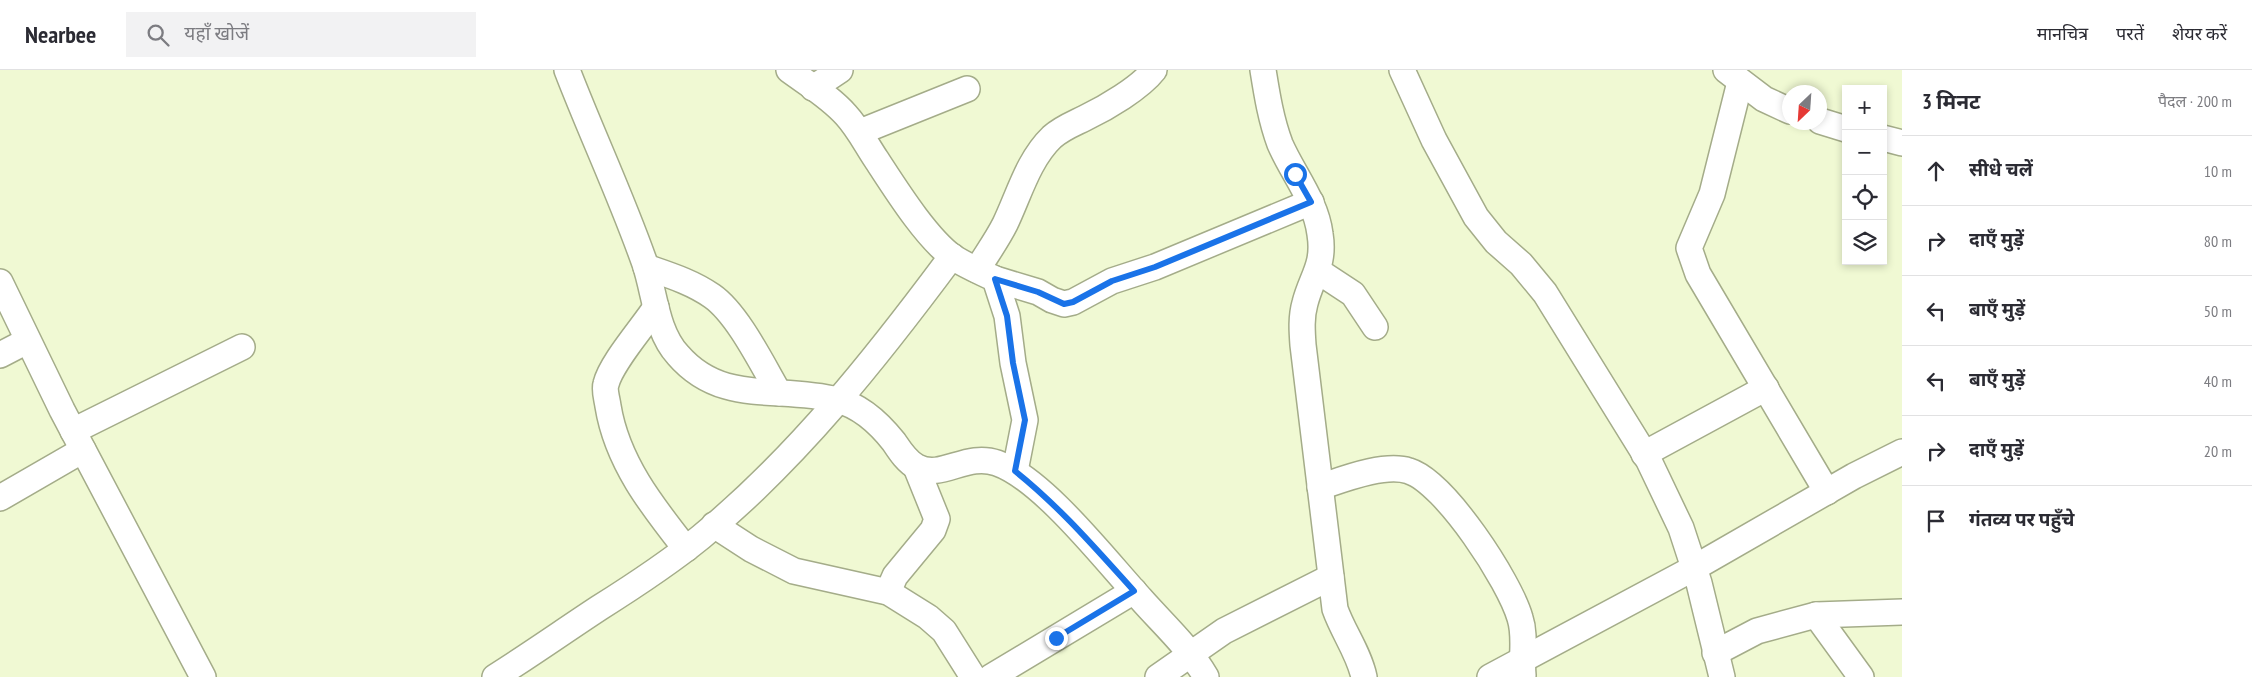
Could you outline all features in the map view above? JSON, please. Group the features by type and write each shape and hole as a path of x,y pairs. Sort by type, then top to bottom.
{"street":[{"path":"567,70 620,198 646,267 663,331 676,354 694,372 718,386 742,392 779,393 838,400 860,409 882,427 905,457 916,467 937,519 933,530 895,576 888,592"},
{"path":"789,70 832,101 860,132 903,201 952,256 986,274 1038,292 1064,304 1073,302 1112,281 1155,267 1311,202"},
{"path":"813,88 840,70"},
{"path":"1015,471 1025,420 1013,363 1007,316 986,274 1004,226 1037,154 1052,137 1067,126 1086,118 1132,89 1154,70"},
{"path":"1263,70 1272,121 1281,144 1311,202 1321,236 1322,256 1318,271 1309,287 1302,323 1335,609 1341,626 1360,661 1364,677"},
{"path":"1402,70 1434,140 1476,217 1496,242 1521,264 1545,293 1644,454 1681,528 1694,568 1722,677"},
{"path":"1782,107 1764,99 1733,76 1712,194 1689,248 1698,274 1827,492"},
{"path":"860,132 967,89"},
{"path":"1827,123 1842,128"},
{"path":"1887,139 1902,143"},
{"path":"495,677 641,581 686,549 773,471 838,400 888,340 952,256"},
{"path":"646,267 678,278 714,296 725,308 747,340 779,393"},
{"path":"1318,271 1353,294 1375,327"},
{"path":"0,282 27,341 78,441 203,677"},
{"path":"656,307 620,358 605,386 610,421 630,468 648,501 686,549"},
{"path":"0,355 27,341"},
{"path":"0,498 78,441 242,347"},
{"path":"1644,454 1766,388"},
{"path":"1490,677 1523,669 1694,568 1827,492 1902,452"},
{"path":"916,467 931,471 945,469 978,459 995,462 1015,471 1039,490 1081,532 1191,653 1206,677"},
{"path":"1320,487 1371,472 1394,468 1410,471 1428,482 1443,496 1484,549 1508,593 1520,617 1523,639 1523,669"},
{"path":"714,525 751,549 794,571 888,592 928,617 944,631 973,677"},
{"path":"1158,677 1224,631 1331,577"},
{"path":"991,677 1134,591"},
{"path":"1715,653 1757,631 1816,615 1902,612"},
{"path":"1816,615 1861,677"}],"route":[{"path":"1056,638 1134,591 1081,532 1039,490 1015,471 1025,420 1013,363 1007,316 995,279 1038,292 1064,304 1073,302 1112,281 1134,272 1155,267 1311,202 1295,174"}]}
